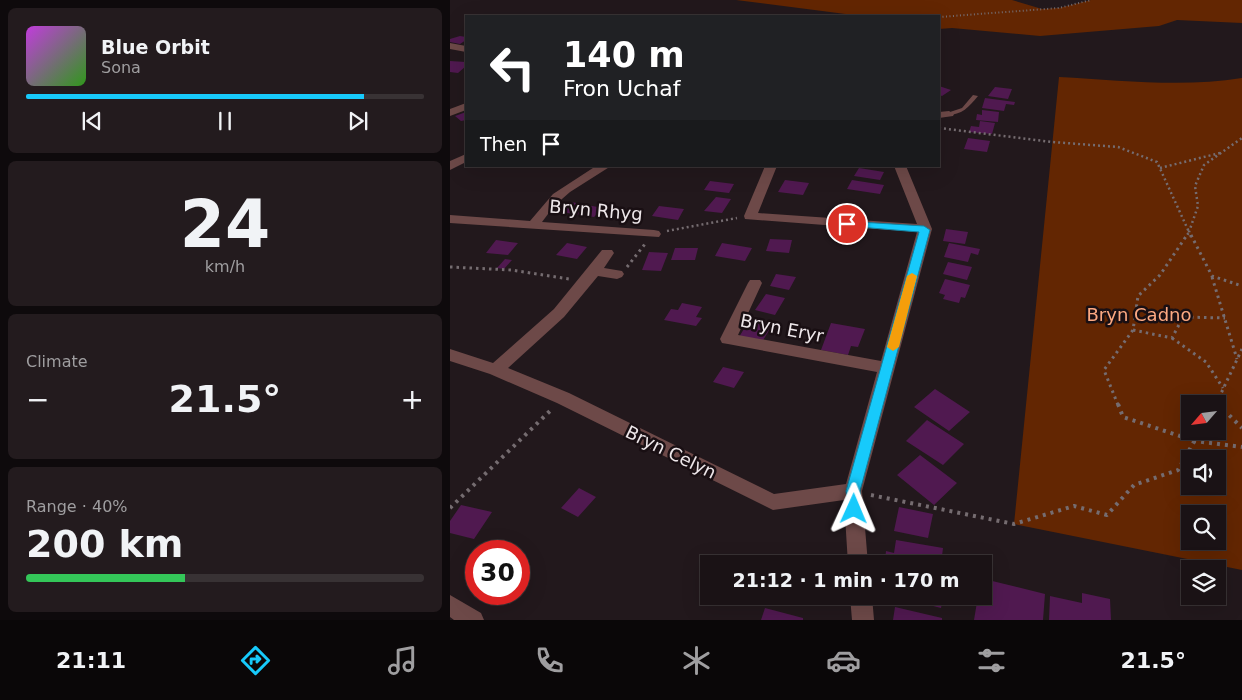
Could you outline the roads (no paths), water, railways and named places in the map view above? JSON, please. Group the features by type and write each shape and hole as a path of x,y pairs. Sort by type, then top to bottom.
{"street":[{"path":"450,46 465,49"},
{"path":"450,113 465,106"},
{"path":"450,166 465,158"},
{"name":"Bryn Rhyg","path":"534,224 557,195 604,167"},
{"path":"771,167 750,216 924,230"},
{"path":"857,555 853,491 924,230 900,167"},
{"name":"Bryn Rhyg","path":"450,219 652,234"},
{"path":"496,370 559,313 590,276 606,253"},
{"path":"590,276 617,274"},
{"name":"Bryn Eryr","path":"755,283 728,339 887,368"},
{"name":"Bryn Celyn","path":"450,355 496,370 563,398 772,502 853,491"},
{"path":"450,605 473,620"},
{"path":"862,605 863,620"}],"lane":[{"path":"944,114 964,109 975,96"}],"park label":[{"name":"Bryn Cadno","path":"1139,314"}]}
